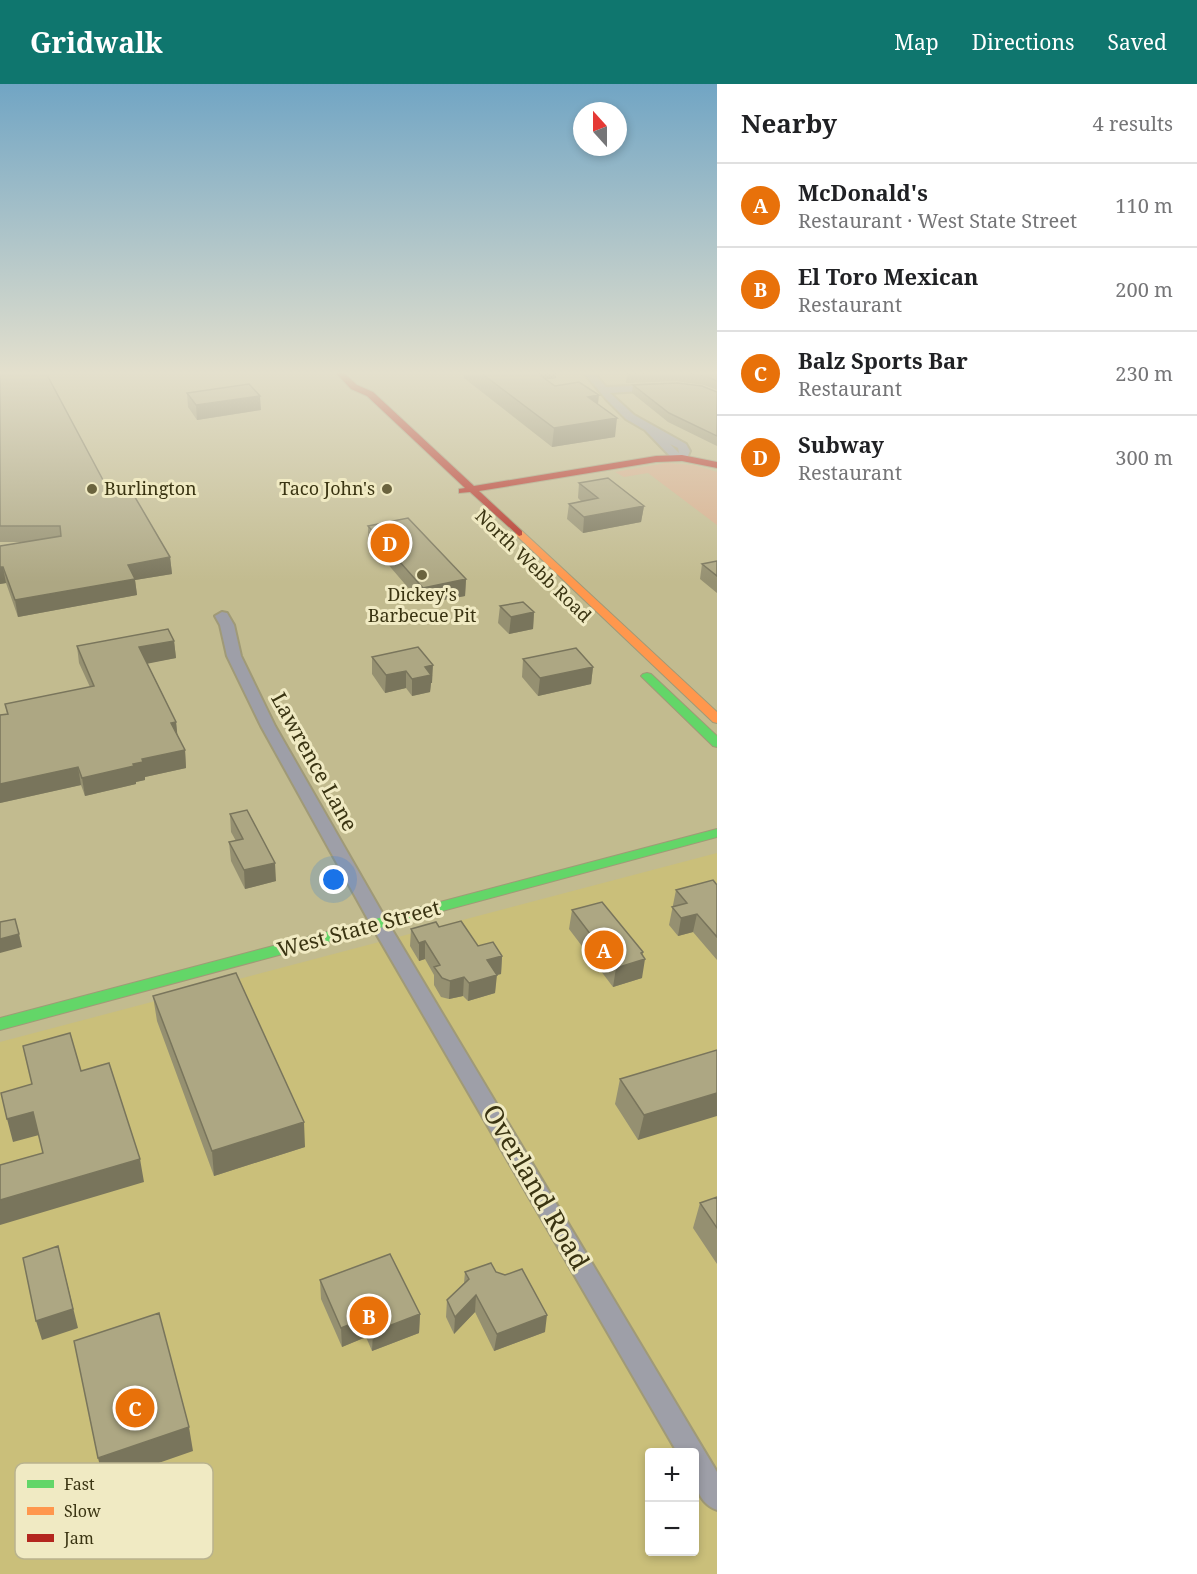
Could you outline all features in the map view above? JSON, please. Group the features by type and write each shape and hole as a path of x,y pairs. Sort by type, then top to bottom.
{"main road":[{"name":"North Webb Road","path":"404,443 523,556"},
{"name":"North Webb Road","path":"421,443 717,718"},
{"path":"641,461 655,453 661,443"},
{"path":"679,443 717,464"},
{"path":"456,492 641,461 682,458 717,464"},
{"path":"640,669 717,743"},
{"name":"West State Street","path":"0,1024 717,833"}],"street":[{"path":"663,443 675,455 682,458 686,451 679,443"},
{"name":"Lawrence Lane","path":"222,616 227,625 234,656 268,726 379,923"},
{"name":"Overland Road","path":"379,923 689,1448"},
{"path":"699,1466 717,1497"}],"shaded area":[{"path":"666,463 694,465 717,472 717,525 648,473 624,477 615,472"},
{"path":"717,853 717,1574 0,1574 0,1042"}],"building":[{"path":"0,443 83,443 111,495 132,492 170,557 128,565 135,579 15,600 3,567 0,567 0,546 61,536 60,526 0,526"},
{"path":"608,478 644,506 584,517 569,504 598,498 579,483"},
{"path":"408,518 466,579 423,588 368,526"},
{"path":"717,561 717,576 702,564"},
{"path":"523,602 534,612 511,617 500,606"},
{"path":"168,629 174,641 139,647 176,722 171,723 185,750 142,759 143,762 133,764 134,766 82,778 78,767 0,784 0,715 8,714 5,704 94,686 77,646"},
{"path":"418,647 433,665 425,667 431,675 412,679 406,671 386,675 372,657"},
{"path":"576,648 593,667 540,678 523,659"},
{"path":"247,810 275,863 244,870 229,842 243,839 230,814"},
{"path":"713,880 717,885 717,937 697,914 681,918 672,907 687,903 676,890"},
{"path":"602,902 643,952 641,953 645,959 616,968 572,910"},
{"path":"15,919 19,934 0,939 0,922"},
{"path":"461,921 478,946 493,942 502,956 487,960 497,975 469,983 464,977 450,981 442,978 434,967 440,965 425,941 419,943 411,929 436,922 439,927"},
{"path":"236,973 304,1122 212,1151 153,996"},
{"path":"70,1033 81,1071 109,1063 140,1159 0,1200 0,1165 43,1153 33,1112 7,1119 1,1093 32,1084 23,1046"},
{"path":"717,1050 717,1093 644,1115 620,1079"},
{"path":"717,1197 717,1228 700,1203"},
{"path":"58,1246 73,1309 36,1321 23,1258"},
{"path":"390,1254 420,1314 373,1332 366,1318 341,1328 320,1280"},
{"path":"491,1263 496,1272 505,1275 522,1269 547,1315 497,1334 476,1295 455,1317 447,1300 469,1279 465,1272"},
{"path":"159,1313 189,1427 98,1458 74,1341"}],"traffic: fast":[{"path":"647,676 717,743"},
{"path":"0,1024 717,833"}],"traffic: slow":[{"path":"519,533 717,719"}],"traffic: jam":[{"path":"422,443 519,533"},
{"path":"462,491 656,459 682,458 717,465"}],"place":[{"name":"Burlington","path":"92,489"},
{"name":"Taco John's","path":"387,489"},
{"name":"Subway","path":"390,543"},
{"name":"Dickey's Barbecue Pit","path":"422,575"},
{"name":"McDonald's","path":"604,950"},
{"name":"El Toro Mexican","path":"369,1316"},
{"name":"Balz Sports Bar","path":"135,1408"}]}
